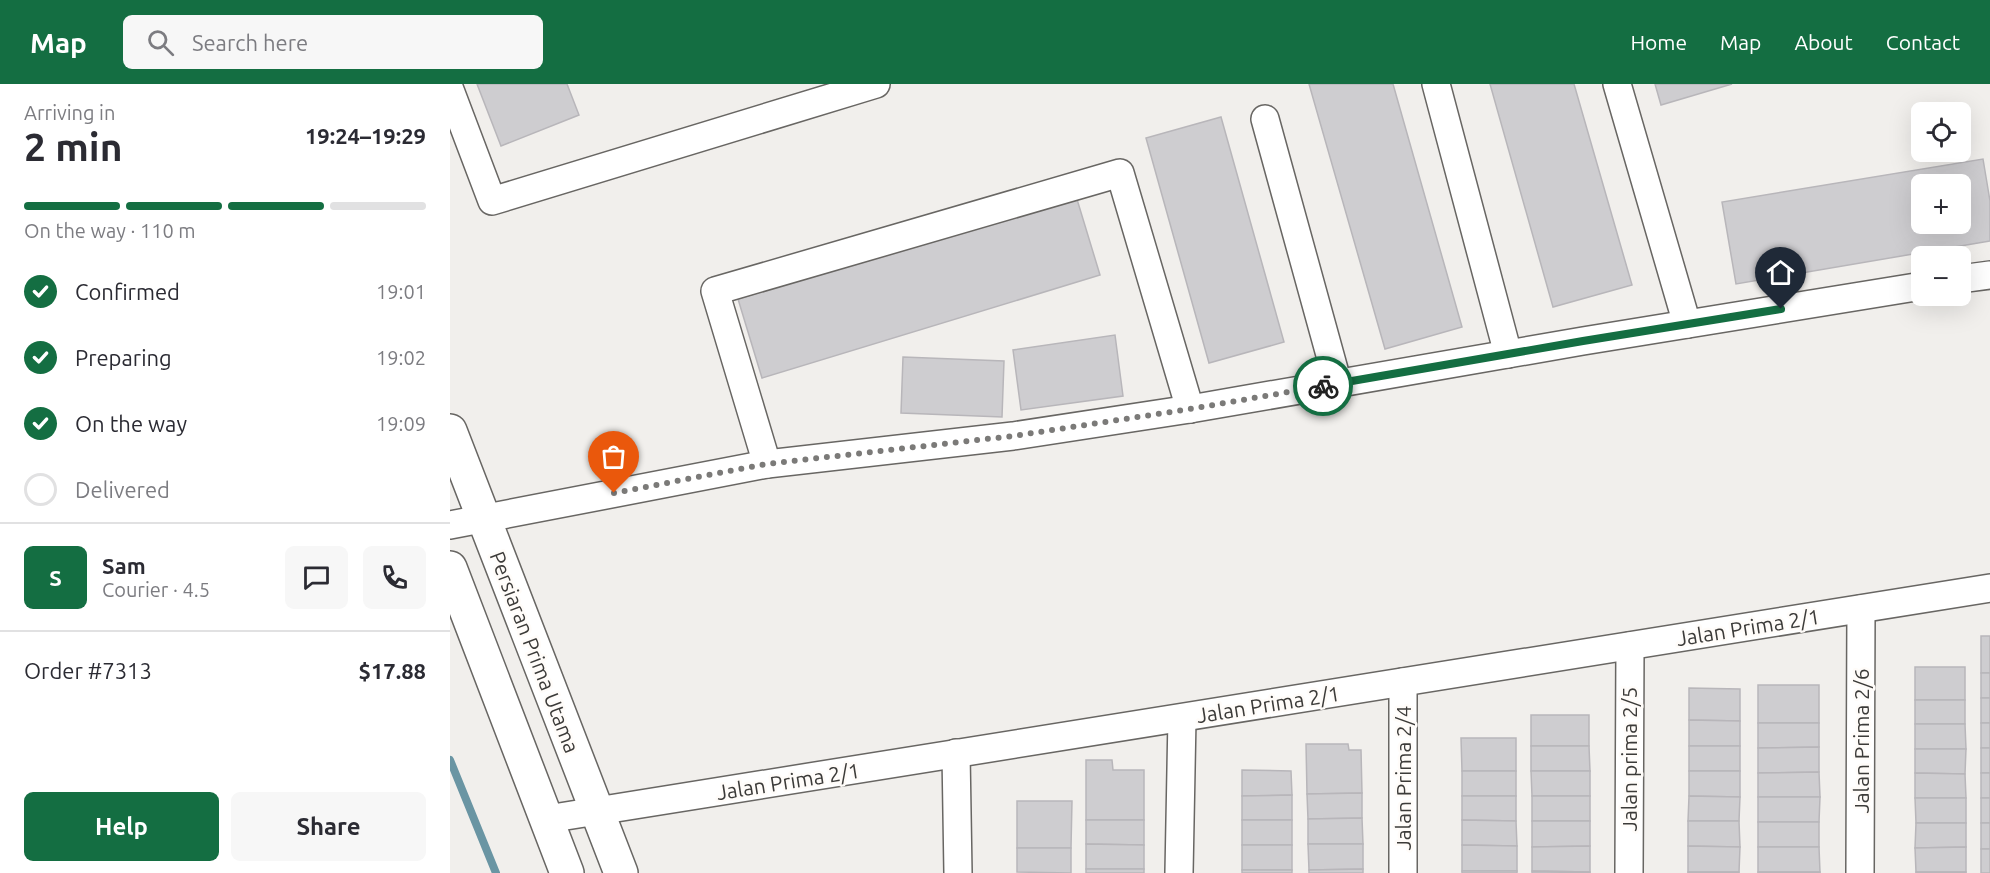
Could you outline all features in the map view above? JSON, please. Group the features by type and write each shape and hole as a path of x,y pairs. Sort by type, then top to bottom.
{"main road":[{"name":"Persiaran Prima Utama","path":"450,431 621,873"},
{"path":"450,568 567,873"}],"street":[{"path":"450,90 492,201 818,93 876,84"},
{"path":"1436,84 1508,354"},
{"path":"1617,84 1687,324"},
{"path":"1265,119 1338,384"},
{"path":"766,464 715,291 1120,173 1190,409"},
{"path":"1971,278 1990,275"},
{"path":"450,525 766,464 1013,436 1190,409 1911,288"},
{"name":"Jalan Prima 2/1","path":"546,819 1990,588"},
{"name":"Jalan Prima 2/6","path":"1860,873 1862,609"},
{"name":"Jalan prima 2/5","path":"1629,646 1629,873"},
{"name":"Jalan Prima 2/4","path":"1403,682 1403,873"},
{"path":"1179,873 1182,718"},
{"path":"956,753 958,873"}],"building":[{"path":"477,84 567,84 579,115 501,146"},
{"path":"1309,84 1393,84 1462,327 1385,349"},
{"path":"1490,84 1574,84 1632,285 1553,307"},
{"path":"1655,84 1732,84 1661,105"},
{"path":"1221,117 1284,342 1209,363 1146,138"},
{"path":"1983,159 1990,201 1990,241 1960,246 1911,246 1911,254 1736,284 1722,202"},
{"path":"1076,196 1100,275 762,378 738,299"},
{"path":"1115,335 1123,396 1021,410 1013,350"},
{"path":"903,357 1004,361 1002,417 901,413"},
{"path":"1981,636 1990,636 1990,673 1981,673"},
{"path":"1915,667 1965,667 1965,700 1915,700"},
{"path":"1981,673 1990,673 1990,698 1981,698"},
{"path":"1758,685 1819,685 1819,723 1758,723"},
{"path":"1689,688 1740,689 1740,721 1689,720"},
{"path":"1981,698 1990,698 1990,723 1981,723"},
{"path":"1915,700 1965,700 1965,724 1915,724"},
{"path":"1531,715 1589,715 1589,746 1531,746"},
{"path":"1689,720 1740,721 1740,746 1689,746"},
{"path":"1758,723 1819,723 1819,747 1758,748"},
{"path":"1981,723 1990,723 1990,748 1981,748"},
{"path":"1915,724 1965,724 1966,749 1915,749"},
{"path":"1461,738 1516,738 1516,771 1462,771"},
{"path":"1306,744 1348,744 1349,750 1361,750 1362,793 1307,794"},
{"path":"1531,746 1589,746 1590,771 1531,771"},
{"path":"1689,746 1740,746 1740,771 1689,771"},
{"path":"1819,747 1819,772 1758,773 1758,748"},
{"path":"1981,748 1990,748 1990,773 1981,773"},
{"path":"1915,749 1966,749 1965,774 1915,773"},
{"path":"1086,760 1112,760 1113,770 1144,770 1144,820 1086,820"},
{"path":"1242,770 1291,771 1292,795 1242,796"},
{"path":"1462,771 1516,771 1516,796 1462,796"},
{"path":"1531,771 1590,771 1590,796 1532,796"},
{"path":"1689,771 1740,771 1740,797 1689,796"},
{"path":"1819,772 1820,797 1758,797 1758,773"},
{"path":"1915,773 1965,774 1966,798 1915,798"},
{"path":"1981,773 1990,773 1990,798 1981,798"},
{"path":"1362,793 1362,818 1308,819 1307,794"},
{"path":"1292,795 1292,820 1242,820 1242,796"},
{"path":"1462,796 1516,796 1516,821 1462,820"},
{"path":"1532,796 1590,796 1590,821 1532,821"},
{"path":"1689,796 1740,797 1739,821 1688,821"},
{"path":"1758,797 1820,797 1819,822 1758,822"},
{"path":"1915,798 1966,798 1966,823 1916,823"},
{"path":"1981,798 1990,798 1990,823 1981,823"},
{"path":"1017,801 1072,801 1071,848 1017,848"},
{"path":"1362,818 1363,844 1308,844 1308,819"},
{"path":"1086,820 1144,820 1144,845 1086,844"},
{"path":"1242,820 1292,820 1292,845 1242,845"},
{"path":"1462,820 1516,821 1517,846 1462,845"},
{"path":"1532,821 1590,821 1590,846 1532,847"},
{"path":"1688,821 1739,821 1740,847 1688,846"},
{"path":"1758,822 1819,822 1819,847 1758,847"},
{"path":"1916,823 1966,823 1966,847 1915,848"},
{"path":"1981,823 1990,823 1990,849 1981,849"},
{"path":"1086,844 1144,845 1144,869 1086,869"},
{"path":"1308,844 1363,844 1363,869 1309,870"},
{"path":"1242,845 1292,845 1292,870 1242,870"},
{"path":"1462,845 1517,846 1517,871 1462,871"},
{"path":"1590,846 1590,872 1532,871 1532,847"},
{"path":"1688,846 1740,847 1739,872 1688,872"},
{"path":"1758,847 1819,847 1820,872 1758,872"},
{"path":"1966,847 1966,872 1916,872 1915,848"},
{"path":"1017,848 1071,848 1071,873 1017,872"},
{"path":"1981,849 1990,849 1990,873 1981,873"},
{"path":"1086,869 1144,869 1144,873 1086,873"},
{"path":"1363,869 1363,873 1309,873 1309,870"},
{"path":"1242,870 1292,870 1292,873 1242,873"},
{"path":"1462,871 1517,871 1517,873 1462,873"},
{"path":"1532,871 1590,872 1590,873 1532,873"},
{"path":"1739,872 1739,873 1688,873"},
{"path":"1820,872 1820,873 1758,873"},
{"path":"1966,872 1966,873 1916,873"}],"waterway":[{"path":"450,760 496,873"}],"way so far":[{"path":"614,493 766,464 1013,436 1323,386"}],"route":[{"path":"1323,386 1781,309"}]}
